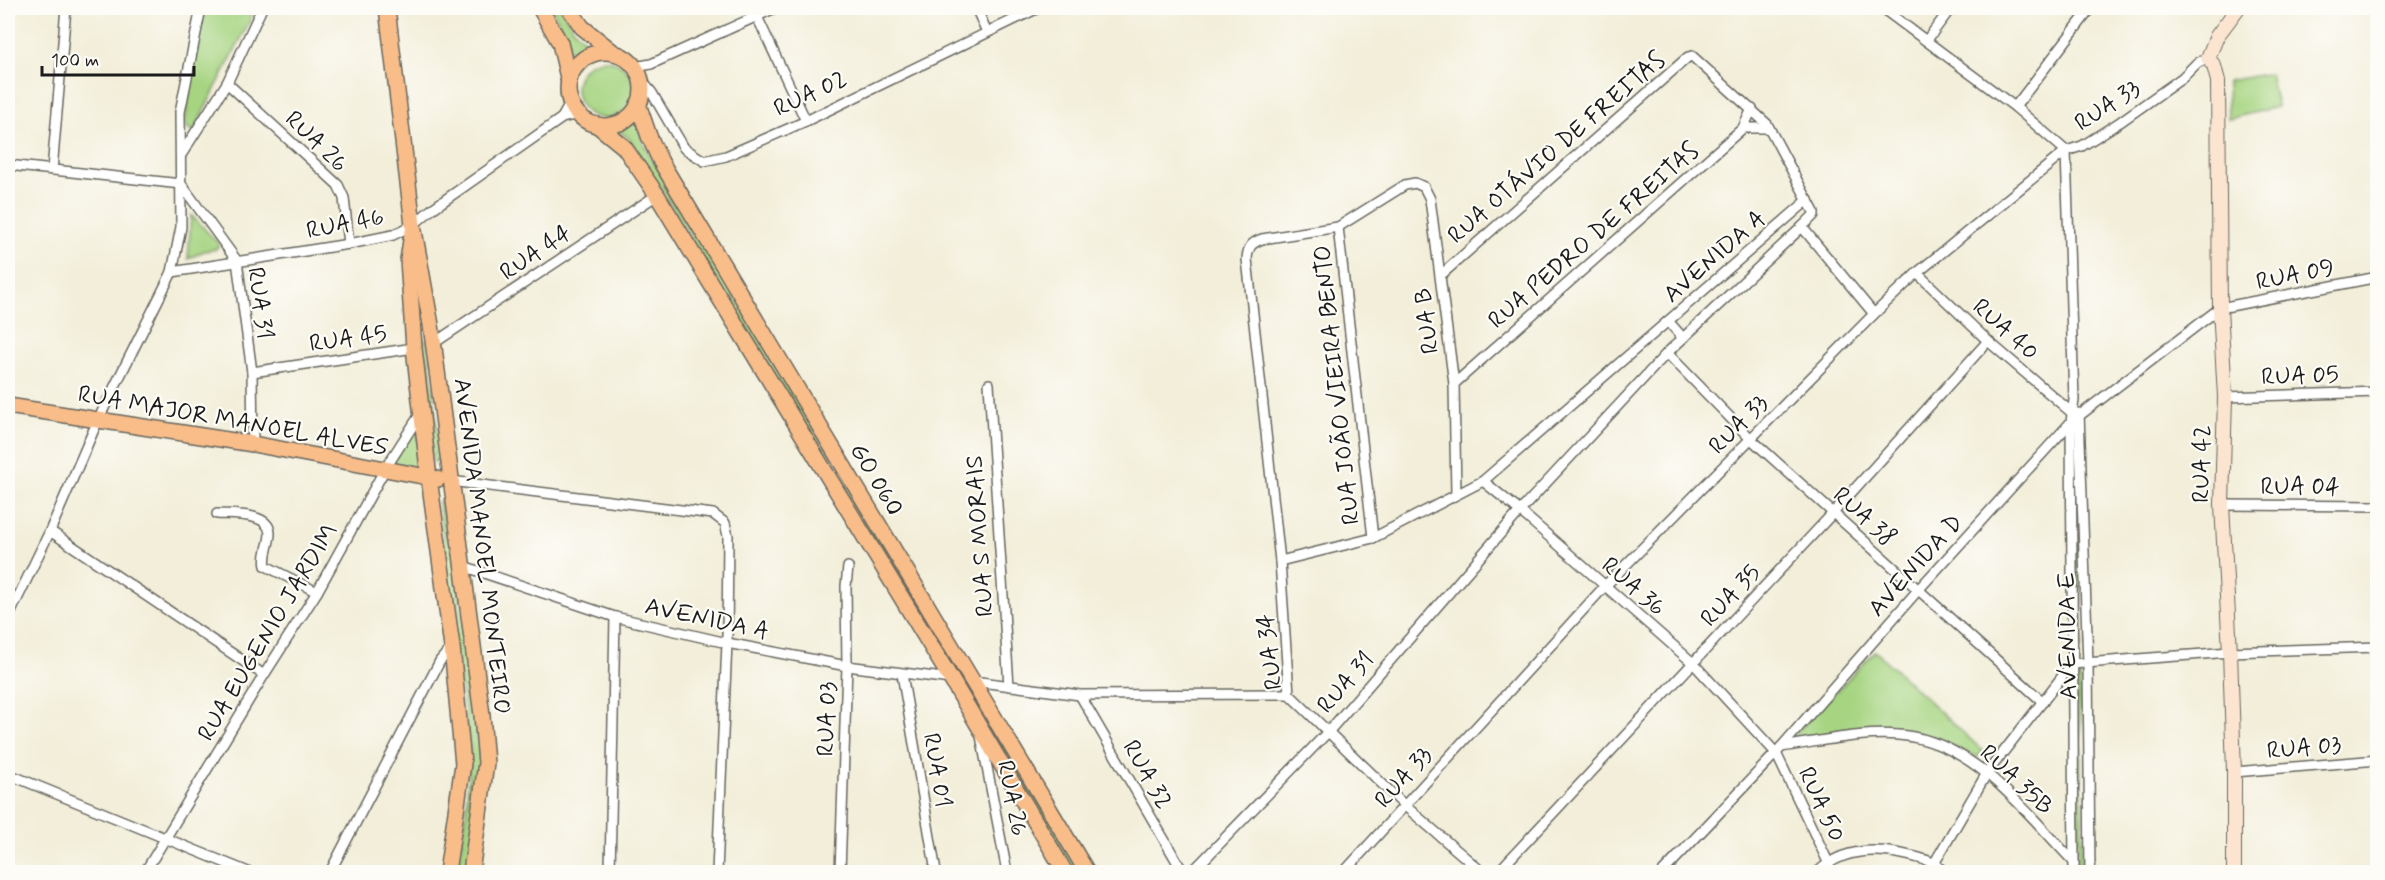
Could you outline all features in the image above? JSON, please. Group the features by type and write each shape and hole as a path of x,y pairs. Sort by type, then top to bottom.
{"main road":[{"name":"AVENIDA MANOEL MONTEIRO","path":"387,8 413,225 434,343 482,715 486,763 471,873"},
{"path":"540,8 560,43 575,108 588,122 597,125 619,123 629,117 644,98 638,74 623,56 613,52 582,27 569,8"},
{"path":"569,82 579,62 589,55 613,52"},
{"name":"GO 060","path":"644,98 649,136 661,162 1087,873"},
{"name":"GO 060","path":"597,125 624,147 657,195 951,679 1065,873"},
{"name":"AVENIDA MANOEL MONTEIRO","path":"413,225 408,260 414,348 452,647 463,764 447,873"},
{"path":"413,327 431,324"},
{"name":"RUA MAJOR MANOEL ALVES","path":"8,406 253,444 450,481"}],"street":[{"path":"52,170 66,8"},
{"path":"8,618 50,531 98,420 172,272 182,227 180,112 201,8"},
{"path":"180,157 227,83 262,8"},
{"path":"638,74 651,64 755,12 775,8"},
{"path":"976,8 987,32"},
{"name":"RUA 02","path":"644,98 684,148 704,161 726,156 806,121 1038,8"},
{"path":"1882,8 2015,107 2066,151"},
{"path":"1927,40 1951,8"},
{"path":"2015,107 2091,8"},
{"path":"2208,58 2217,36 2238,8"},
{"path":"755,12 806,121"},
{"name":"RUA OTÁVIO DE FREITAS","path":"1441,275 1688,57 1696,57 1769,128 1808,200"},
{"name":"RUA 33","path":"1344,873 1604,587 1917,273 2066,151 2082,146 2120,122 2182,78 2197,63 2208,58"},
{"name":"RUA 42","path":"2208,58 2214,66 2218,81 2220,308 2225,397 2222,505 2234,772 2234,873"},
{"name":"RUA 26","path":"227,83 338,185 344,198 349,244"},
{"name":"RUA 46","path":"172,272 393,235 413,225 432,209 575,108"},
{"name":"RUA PEDRO DE FREITAS","path":"1454,384 1743,128 1752,109"},
{"path":"1743,128 1769,128"},
{"name":"AVENIDA E","path":"2066,151 2074,400 2072,502 2074,873"},
{"path":"8,165 181,184"},
{"name":"RUA B","path":"1252,243 1262,239 1338,227 1405,185 1415,183 1424,187 1430,199 1454,384 1456,494"},
{"name":"RUA 31","path":"181,184 237,261 252,372 253,444"},
{"name":"RUA 44","path":"434,343 657,195"},
{"name":"AVENIDA A","path":"1280,561 1373,538 1483,482 1808,200 1814,215 1667,353 1520,511"},
{"name":"RUA JOÃO VIEIRA BENTO","path":"1338,227 1373,538"},
{"path":"1802,227 1874,314"},
{"name":"RUA 34","path":"1252,243 1248,249 1247,259 1280,561 1289,694 1404,805 1482,873"},
{"name":"RUA 40","path":"1917,273 1988,341 2074,417"},
{"name":"RUA 09","path":"2220,308 2378,277"},
{"name":"AVENIDA D","path":"1663,873 1779,750 2074,417 2220,308"},
{"path":"1668,321 1683,338"},
{"name":"RUA 35","path":"1497,873 1833,513 1988,341"},
{"name":"RUA 45","path":"252,372 414,348"},
{"name":"RUA 38","path":"1667,353 1751,439 2043,702"},
{"name":"RUA S MORAIS","path":"989,384 1009,686"},
{"name":"RUA 05","path":"2225,397 2378,392"},
{"name":"RUA EUGENIO JARDIM","path":"145,873 264,675 317,592 385,469 422,411"},
{"name":"AVENIDA E","path":"2074,417 2083,501 2088,663 2090,873"},
{"path":"450,481 713,514 725,523 728,536 727,643 717,873"},
{"name":"RUA 36","path":"1483,482 1520,511 1693,663 1779,750"},
{"path":"2072,502 2083,501"},
{"name":"RUA 04","path":"2222,505 2378,506"},
{"name":"RUA 31","path":"1192,873 1329,732 1520,511"},
{"path":"217,514 256,518 266,522 270,532 264,558 266,566 317,592"},
{"path":"50,531 264,675"},
{"name":"AVENIDA A","path":"463,566 615,618 847,666 951,679"},
{"name":"RUA 03","path":"840,873 848,567"},
{"path":"610,873 615,618"},
{"path":"330,873 440,661 452,647"},
{"path":"1935,862 1987,773 2072,664 2230,652 2378,647"},
{"name":"RUA 01","path":"902,674 936,873"},
{"path":"973,681 1080,694 1289,694"},
{"name":"RUA 32","path":"1080,694 1183,873"},
{"name":"RUA 26","path":"980,731 1007,873"},
{"name":"RUA 35B","path":"1779,750 1857,736 1915,737 1962,755 1987,773 2074,862"},
{"name":"RUA 50","path":"1779,750 1827,868"},
{"name":"RUA 03","path":"2234,772 2378,760"},
{"path":"8,774 248,873"},
{"path":"1818,873 1868,850 1891,851 1935,862 1944,873"}],"green space":[{"path":"202,8 253,9 251,19 194,130 189,130 185,123"},
{"path":"552,8 560,8 576,32 596,51 580,59 571,70 568,40"},
{"path":"605,60 621,65 629,73 634,89 629,105 621,113 605,118 589,113 581,105 576,89 581,73 589,65"},
{"path":"2270,73 2277,107 2228,119 2227,81"},
{"path":"635,117 642,141 649,154 1082,872 1073,872 645,162 629,139 618,130 626,127"},
{"path":"191,215 219,244 216,249 204,251 188,259"},
{"path":"423,339 428,342 438,436 444,463 433,462 417,343"},
{"path":"419,419 420,466 415,469 390,466"},
{"path":"2075,433 2077,435 2082,644 2078,650 2076,647"},
{"path":"439,501 448,506 481,762 469,872 457,872 466,815 470,750 452,626"},
{"path":"1875,651 1984,752 1978,757 1917,733 1864,729 1797,742 1795,734"},
{"path":"2080,676 2083,872 2078,872 2076,683 2077,677"}]}
